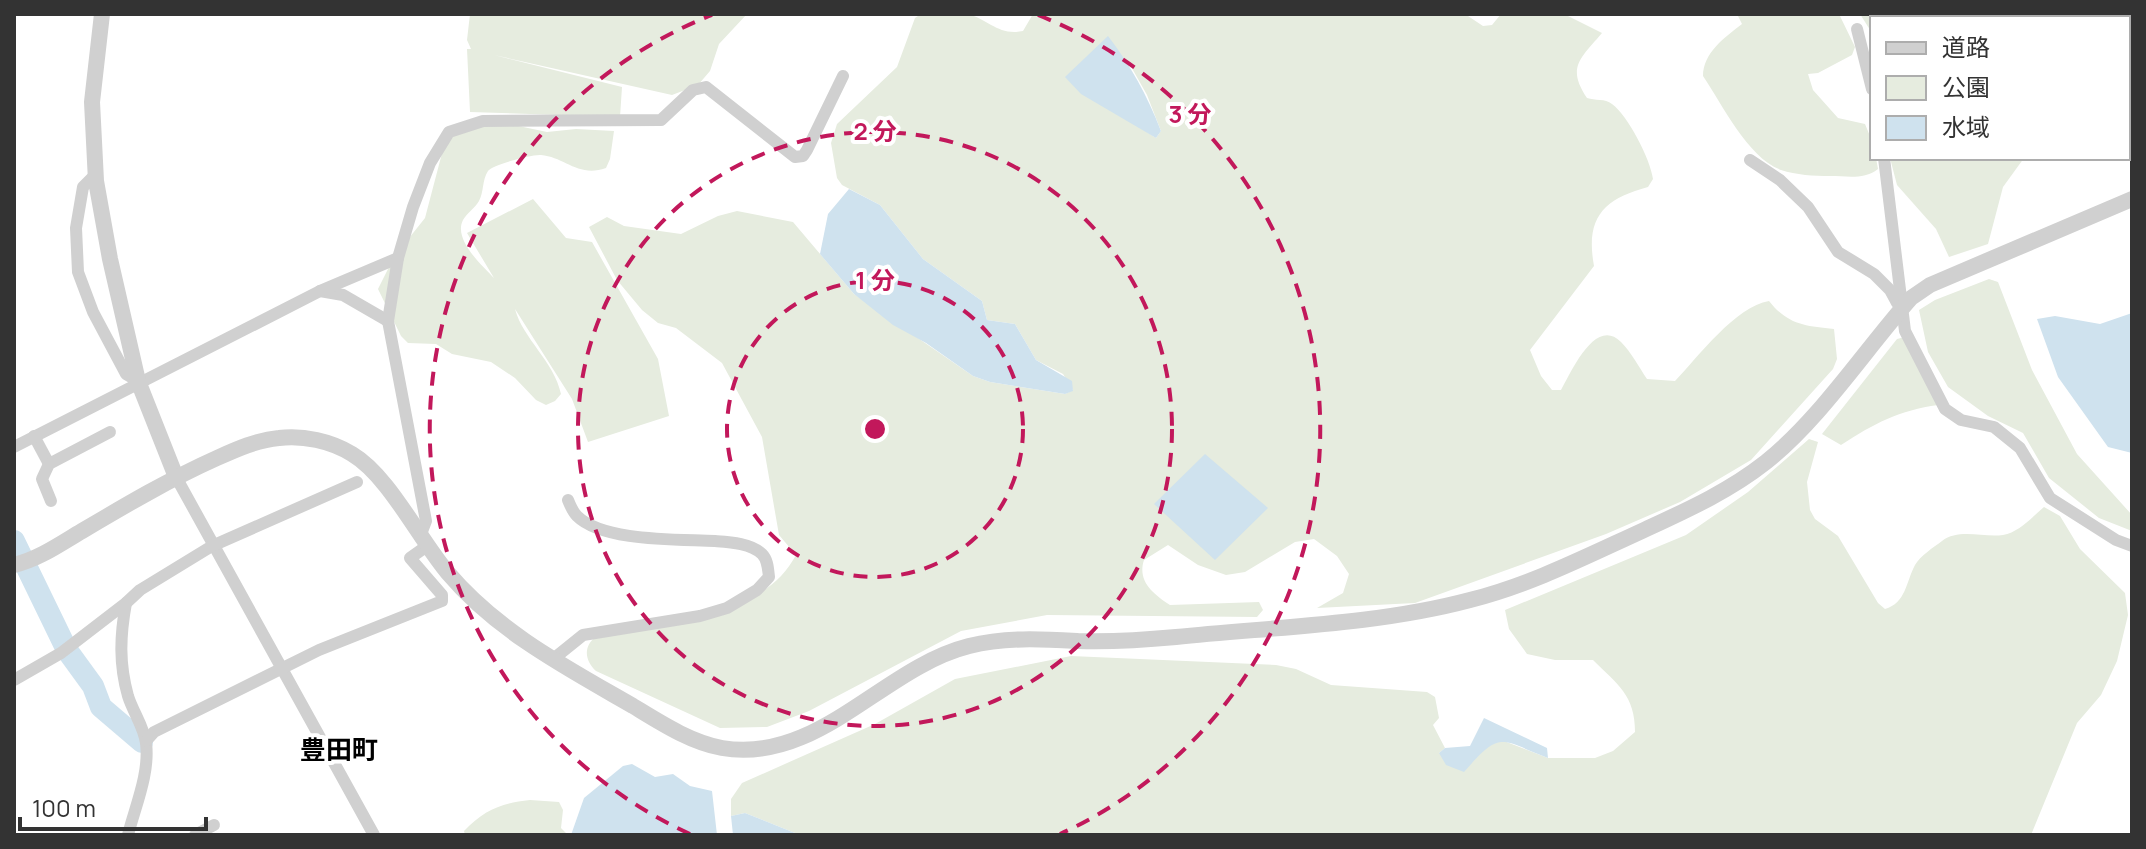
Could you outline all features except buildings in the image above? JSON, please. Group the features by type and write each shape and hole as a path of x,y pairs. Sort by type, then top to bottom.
{"street":[{"path":"107,15 92,102 96,174 110,259 138,381 170,479 212,546 374,835"},
{"path":"1857,29 1870,81"},
{"path":"146,741 154,732 282,669 442,601 442,595 410,558 424,542 426,521 388,321 398,258 430,163 449,132 483,121 661,120 693,90 706,87 795,157 803,156 843,76"},
{"path":"1750,160 1780,180 1808,207 1838,252 1874,274 1890,290 1901,310"},
{"path":"1884,160 1905,331 1945,409 1961,420 1994,427 2020,448 2050,498 2116,540 2132,546"},
{"path":"96,174 83,187 76,228 78,272 93,312 126,374 138,381"},
{"path":"14,565 47,552 170,479 246,445 275,438 298,437 327,443 355,455 382,481 450,575 496,621 552,660 677,732 724,748 755,750 793,742 813,733 923,663 984,643 1036,638 1141,640 1369,618 1468,601 1557,571 1725,490 1765,463 1790,441 1911,298 1930,285 2132,199"},
{"path":"14,447 138,381 320,291 398,258"},
{"path":"320,291 343,295 388,321"},
{"path":"51,501 42,479 49,464 110,432"},
{"path":"34,436 49,464"},
{"path":"14,680 61,653 140,590 212,546 357,482"},
{"path":"552,660 583,635 687,619 727,608 757,590 769,577 762,553 752,548 732,542 618,534 594,527 577,516 568,500"},
{"path":"126,603 120,637 121,662 128,697 146,741 146,765 129,834"},
{"path":"195,835 214,825"}],"green space":[{"path":"963,13 1015,32 1023,31 1033,14 1465,14 1483,26 1492,25 1501,14 1564,14 1602,33 1579,63 1577,70 1581,87 1587,98 1609,102 1625,118 1643,149 1653,179 1648,187 1609,204 1601,213 1592,235 1594,266 1530,350 1541,376 1552,390 1561,390 1585,350 1602,336 1611,336 1621,342 1647,379 1675,381 1731,322 1756,305 1769,301 1790,320 1834,329 1837,359 1833,369 1751,460 1680,502 1606,534 1415,603 1317,608 1343,593 1349,574 1337,556 1314,539 1295,542 1245,572 1226,575 1198,565 1168,545 1144,560 1142,568 1148,586 1164,601 1170,605 1259,602 1263,610 1257,617 1047,615 961,631 809,711 767,727 720,728 596,671 588,658 589,645 595,637 745,601 775,582 796,555 779,535 762,437 722,363 676,328 658,323 642,310 617,280 589,227 607,217 624,226 681,234 718,216 737,211 793,222 854,294 973,376 990,382 1065,394 1073,390 1063,374 1036,360 1015,324 987,320 982,301 923,259 880,205 842,185 837,178 831,143 837,124 897,67 915,18 921,14","holes":["1129,63 1147,95 1161,131 1156,138 1124,117"]},
{"path":"470,14 747,14 719,44 710,71 698,85 672,95 494,55 622,87 620,117 470,112 467,49 471,49 467,40"},
{"path":"1732,14 1839,14 1855,47 1852,55 1818,73 1808,74 1813,90 1838,118 1865,124 1870,136 1870,160 1876,160 1878,169 1855,177 1793,173 1769,164 1747,142 1703,76 1711,53 1742,24 1738,16"},
{"path":"1860,14 2026,14 1870,16 1870,30"},
{"path":"509,124 547,132 576,129 614,131 610,159 606,168 596,170 579,169 541,155 513,160 491,169 486,175 479,201 463,220 461,228 465,244 494,278 467,233 533,199 566,238 592,242 658,359 669,416 588,442 572,399 515,309 552,371 561,394 546,405 491,362 452,354 436,344 408,343 401,336 378,289 394,257 425,218 446,138 462,126"},
{"path":"1891,160 2023,160 2003,187 1988,244 1949,257 1936,229 1897,185"},
{"path":"1989,279 1998,282 2032,370 2077,454 2132,515 2132,531 2099,518 2049,478 2023,433 1988,416 1948,387 1928,352 1919,310 1935,300"},
{"path":"1905,337 1938,405 1887,419 1841,445 1822,434 1897,339"},
{"path":"1809,439 1818,442 1807,482 1810,510 1815,519 1838,536 1878,603 1885,609 1901,597 1917,562 1942,541 1956,535 1996,536 2009,533 2044,507 2060,516 2080,549 2125,593 2128,615 2117,661 2101,695 2077,723 2031,835 800,835 745,813 731,816 731,799 742,783 875,724 955,679 1071,656 1276,665 1296,669 1331,685 1427,692 1435,697 1439,718 1433,725 1445,748 1439,753 1504,741 1548,758 1595,758 1613,751 1635,732 1628,700 1593,660 1555,660 1527,654 1509,629 1505,610 1686,535 1748,492"},
{"path":"530,800 559,802 563,810 561,828 568,835 465,835 464,831 486,813 511,803"}],"water":[{"path":"1108,36 1150,105 1161,131 1156,138 1081,94 1065,77"},
{"path":"849,189 880,205 923,259 982,301 987,320 1015,324 1036,360 1072,381 1073,391 1065,394 990,382 973,376 926,343 893,325 854,294 820,254 828,214"},
{"path":"2132,313 2132,453 2108,447 2058,377 2037,319 2055,316 2100,324"},
{"path":"1205,454 1268,508 1215,560 1154,504"},
{"path":"1484,718 1547,748 1548,758 1502,742 1486,749 1464,772 1446,765 1439,753 1445,748 1470,746"},
{"path":"632,764 655,777 673,774 690,786 712,791 717,835 571,835 584,798 623,766"},
{"path":"745,813 800,835 733,835 731,816"}],"waterway":[{"path":"14,541 64,644"},
{"path":"69,653 93,686 101,707 142,742"}],"district":[{"name":"豊田町","path":"339,750"}]}
